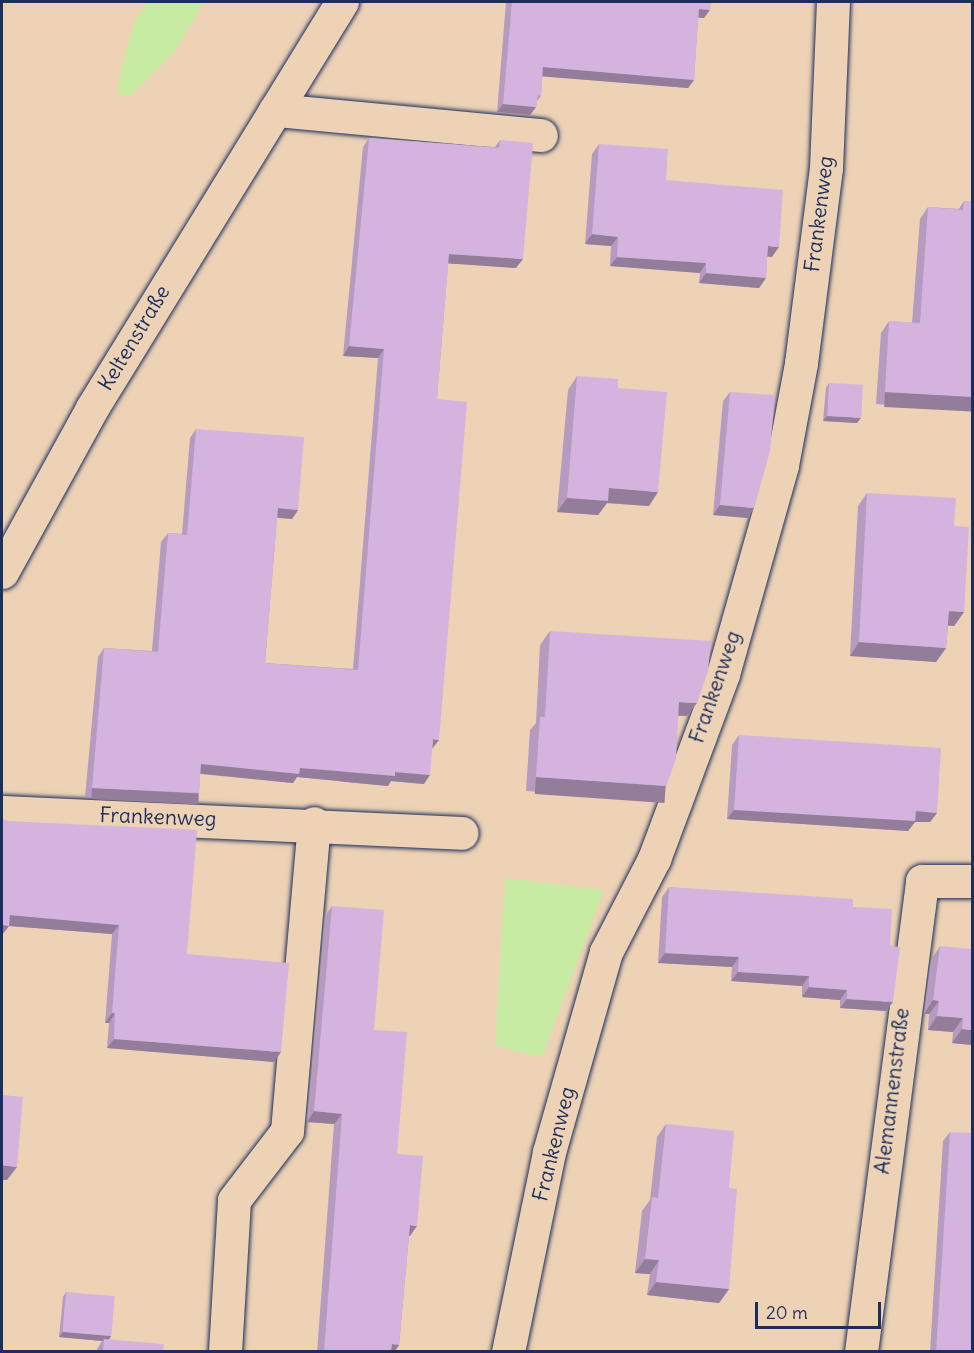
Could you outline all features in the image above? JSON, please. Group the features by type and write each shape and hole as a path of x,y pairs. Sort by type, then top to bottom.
{"street":[{"name":"Keltenstraße","path":"2,572 98,398 342,2"},
{"name":"Frankenweg","path":"508,1352 549,1152 606,952 654,859 723,674 782,465 801,363 826,168 833,2"},
{"path":"275,110 541,135"},
{"name":"Frankenweg","path":"2,812 314,823 462,833"},
{"path":"225,1352 234,1200 287,1131 314,823"},
{"name":"Alemannenstraße","path":"861,1352 922,881 972,881"}],"green space":[{"path":"147,2 204,2 174,52 130,96 117,93 135,20"},
{"path":"505,878 604,890 542,1057 495,1046"}],"building":[{"path":"512,2 711,2 710,10 699,9 694,80 543,67 541,96 538,95 536,107 503,104"},
{"path":"369,138 499,148 500,140 533,143 523,259 449,254 437,399 467,402 439,740 433,739 430,775 395,772 395,776 300,768 299,774 201,764 199,793 92,788 104,648 158,652 168,533 187,535 196,429 304,437 298,510 278,508 265,663 358,670 384,349 349,346"},
{"path":"599,144 668,149 666,180 783,190 779,247 768,246 766,278 706,273 706,263 617,257 618,237 592,234"},
{"path":"964,201 972,202 972,397 885,392 889,321 920,323 928,207 963,210"},
{"path":"577,376 618,379 618,388 667,392 658,492 609,488 608,501 567,498"},
{"path":"829,383 863,385 861,418 827,416"},
{"path":"730,392 775,395 770,451 754,508 720,505"},
{"path":"867,493 956,498 954,526 969,527 964,612 949,611 946,648 859,642"},
{"path":"550,631 711,641 708,671 697,703 679,702 676,759 666,786 536,777 540,717 545,717"},
{"path":"739,735 941,748 937,813 916,811 915,821 734,810"},
{"path":"2,819 197,830 187,954 289,963 281,1052 114,1039 115,1013 112,1013 119,925 10,915 9,926 2,925"},
{"path":"669,887 853,899 853,907 892,909 890,946 900,947 893,1002 847,999 847,990 809,987 809,976 738,972 739,957 665,953"},
{"path":"332,906 384,910 374,1030 407,1032 397,1154 423,1156 417,1226 410,1225 399,1345 392,1344 391,1352 324,1352 342,1114 314,1111"},
{"path":"940,946 972,949 972,1030 962,1029 963,1018 937,1016 939,1001 933,1000"},
{"path":"2,1095 23,1097 17,1167 2,1165"},
{"path":"666,1124 734,1131 729,1188 737,1189 729,1289 656,1282 659,1260 645,1259 652,1197 658,1198"},
{"path":"950,1132 972,1133 972,1352 936,1352"},
{"path":"66,1292 115,1296 111,1336 63,1332"},
{"path":"104,1339 164,1344 163,1352 103,1352"}]}
